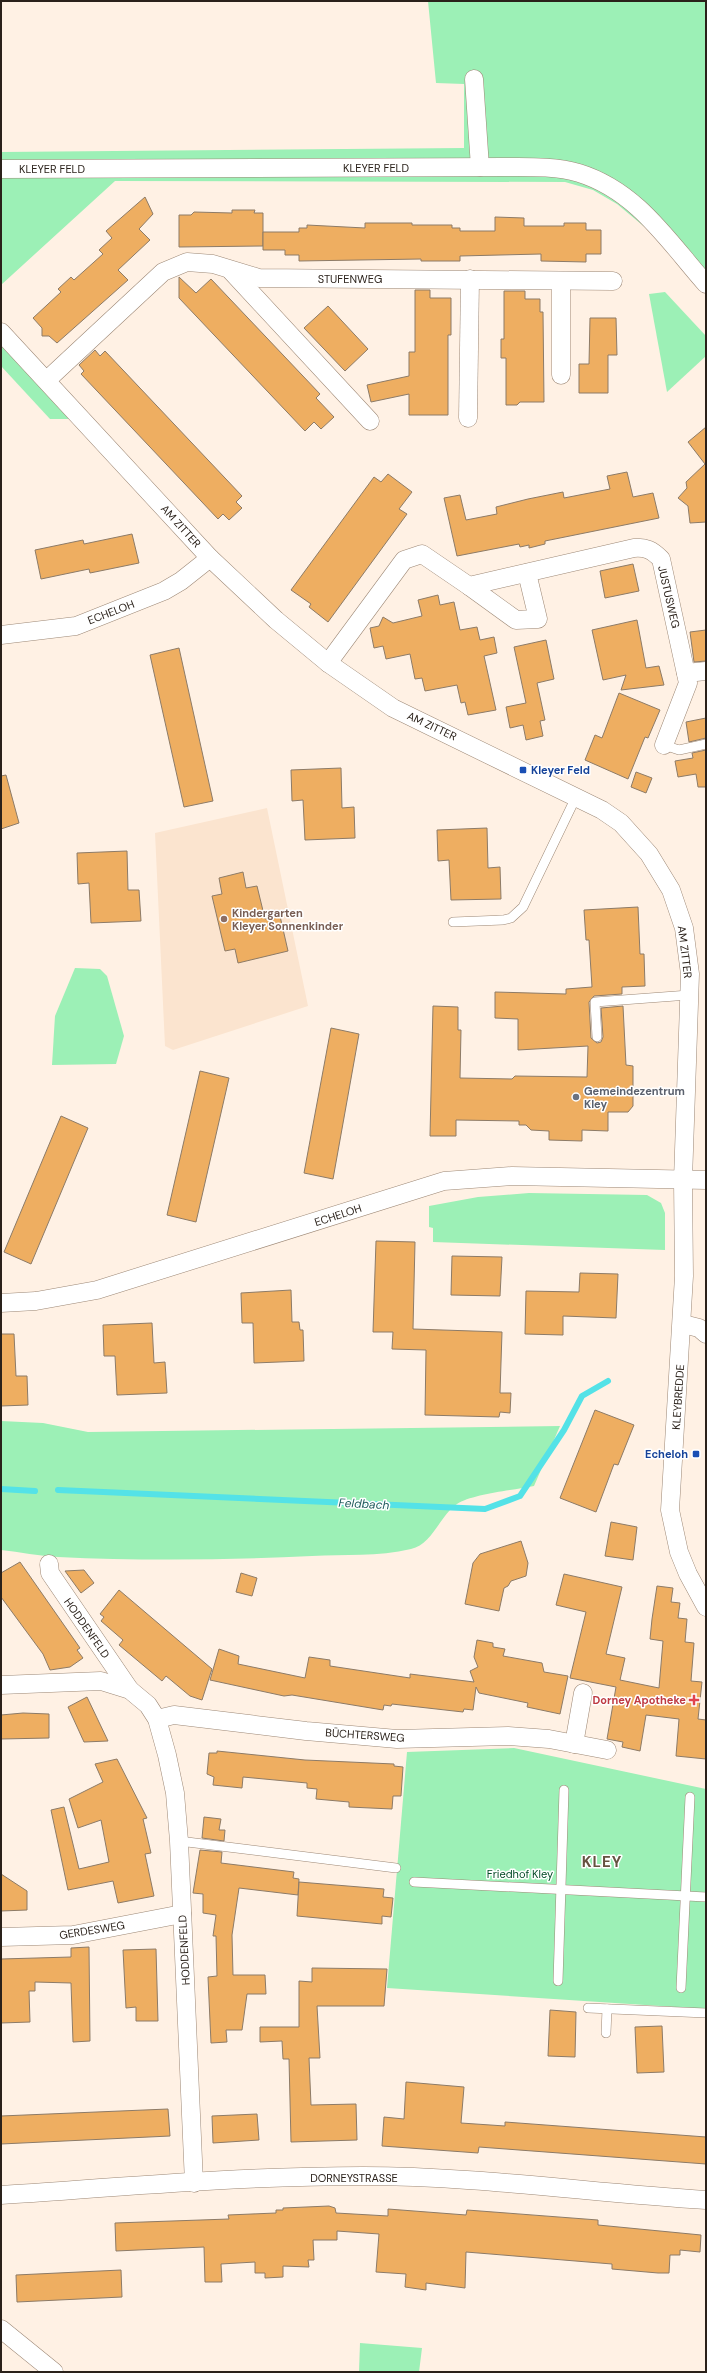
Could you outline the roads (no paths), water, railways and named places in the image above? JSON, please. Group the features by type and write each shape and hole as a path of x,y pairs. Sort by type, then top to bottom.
{"street":[{"path":"474,79 480,167"},
{"name":"KLEYER FELD","path":"1,169 480,167 547,168 579,173 607,185 630,199 643,211 706,284"},
{"name":"STUFENWEG","path":"47,380 163,272 187,262 213,264 259,278 613,281"},
{"name":"STUFENWEG","path":"230,270 370,421"},
{"path":"468,418 470,279"},
{"path":"561,281 561,375"},
{"name":"AM ZITTER","path":"1,332 210,558 276,620 328,663 393,708 602,810 620,823 649,854 671,890 684,928 690,974 683,1180"},
{"name":"JUSTUSWEG","path":"469,586 634,548 644,547 654,552 661,559 688,683 664,745"},
{"path":"328,663 404,560 422,554 516,620 538,619 527,573"},
{"name":"ECHELOH","path":"1,635 76,626 164,591 181,581 210,558"},
{"path":"686,673 706,671"},
{"name":"ECHELOH","path":"1,1304 36,1301 97,1290 444,1181 512,1176 706,1180"},
{"name":"KLEYBREDDE","path":"683,1180 683,1324 670,1510 679,1552 688,1574 706,1607"},
{"path":"683,1324 699,1328 706,1334"},
{"name":"HODDENFELD","path":"49,1564 50,1574 130,1690"},
{"path":"1,1686 101,1681 130,1690 148,1705 157,1719"},
{"path":"574,1744 583,1693"},
{"name":"BÜCHTERSWEG","path":"157,1719 174,1715 306,1731 398,1739 508,1736 549,1739 607,1750"},
{"name":"HODDENFELD","path":"157,1719 175,1793 179,1841 194,2183"},
{"name":"GERDESWEG","path":"1,1937 73,1935 182,1914"},
{"name":"DORNEYSTRASSE","path":"1,2195 194,2183 349,2176 417,2178 706,2200"},
{"path":"1,2329 54,2372"}],"lane":[{"path":"664,745 679,750 706,744"},
{"path":"454,922 503,920 511,918 523,907 576,797"},
{"path":"597,1037 595,1002 689,995"},
{"path":"558,1981 564,1790"},
{"path":"682,1988 690,1797"},
{"path":"179,1841 396,1868"},
{"path":"414,1882 706,1897"},
{"path":"588,2008 706,2013"},
{"path":"606,2033 607,2009"}],"waterway":[{"name":"Feldbach","path":"58,1490 485,1509 520,1496 564,1430 582,1396 608,1381"},
{"name":"Feldbach","path":"1,1489 35,1491"}],"place":[{"name":"Kleyer Feld","path":"523,770"},
{"name":"Kindergarten Kleyer Sonnenkinder","path":"224,919"},
{"name":"Gemeindezentrum Kley","path":"576,1097"},
{"name":"Echeloh","path":"696,1454"},
{"name":"Dorney Apotheke","path":"694,1700"}],"district":[{"name":"KLEY","path":"602,1862"}],"park label":[{"name":"Friedhof Kley","path":"520,1874"}]}
